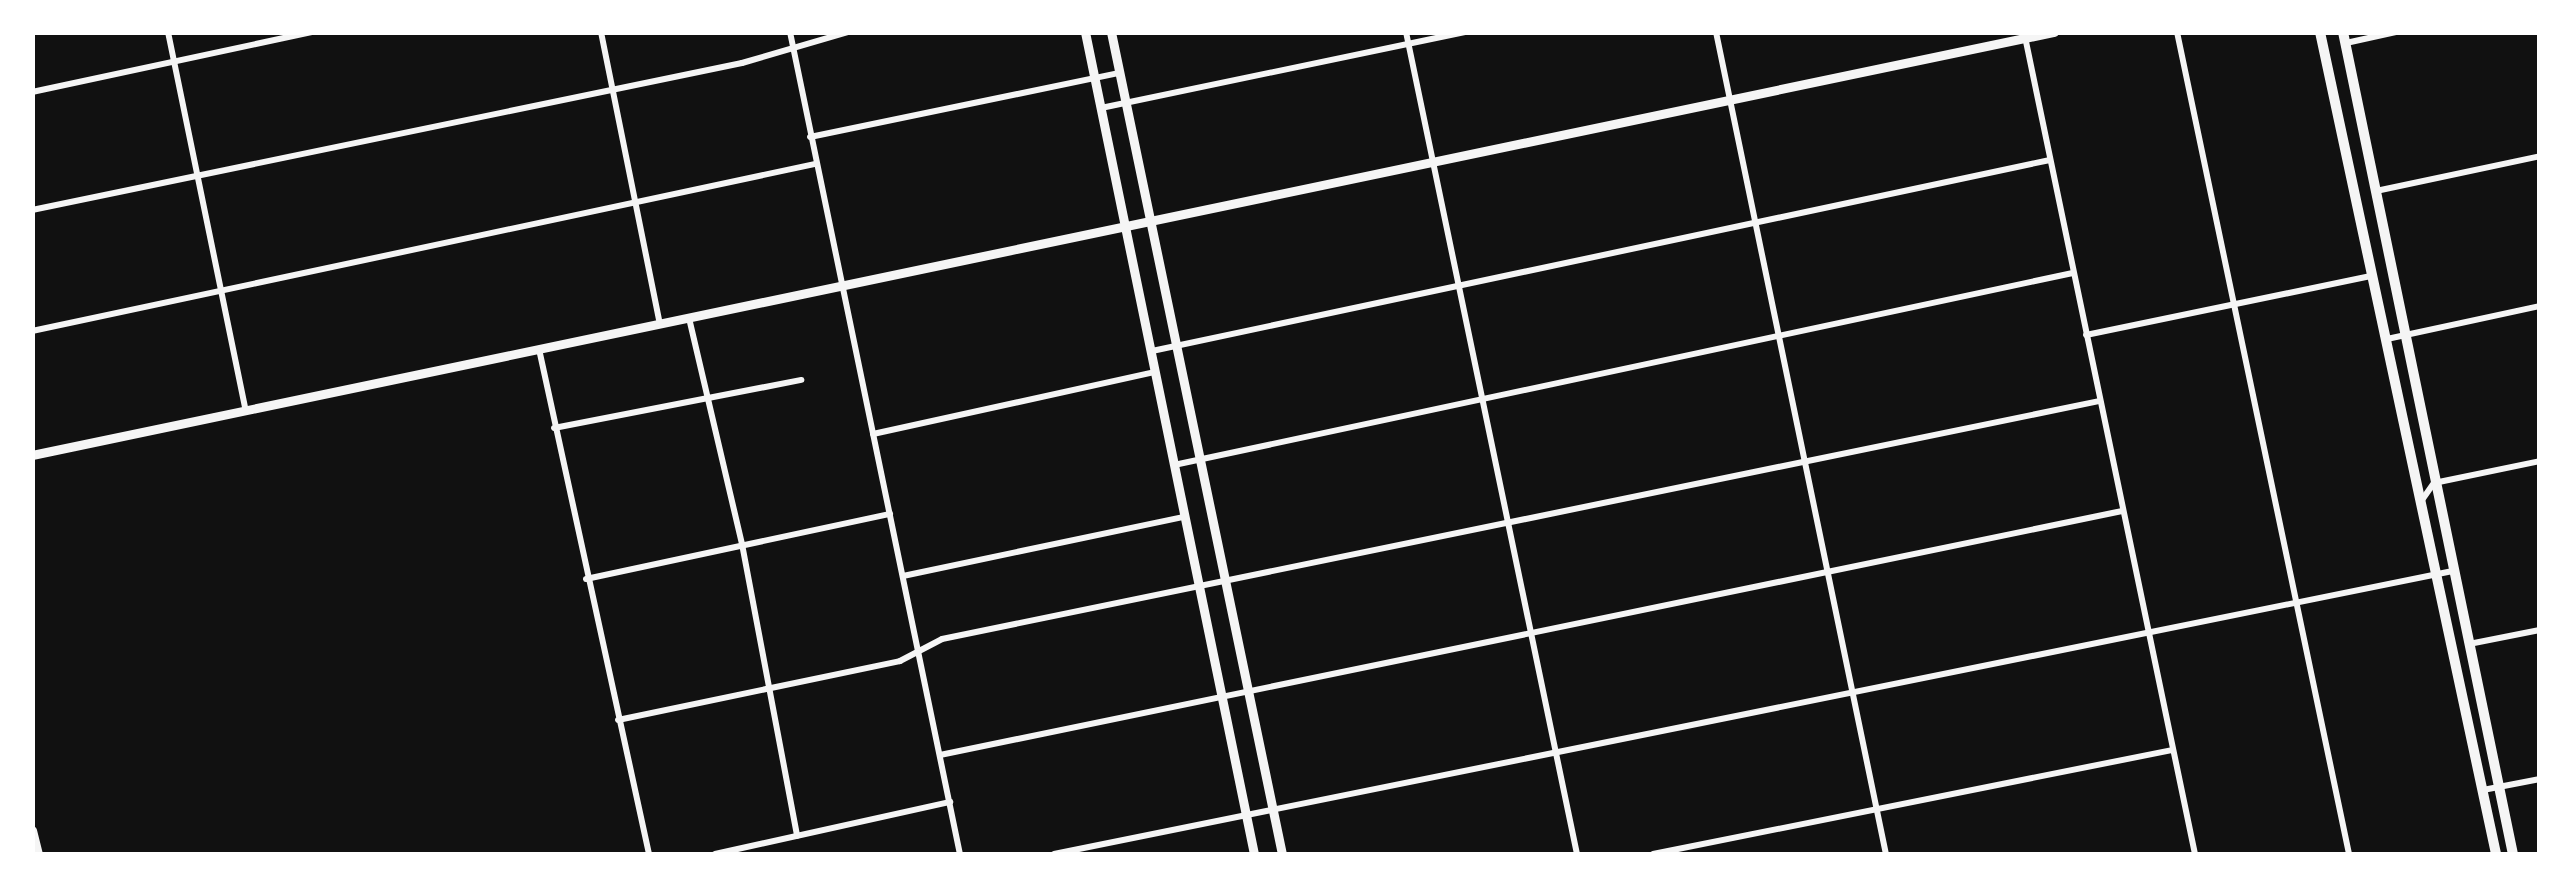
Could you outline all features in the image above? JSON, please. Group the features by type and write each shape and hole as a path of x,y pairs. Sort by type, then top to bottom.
{"main road":[{"path":"1085,32 1254,854"},
{"path":"1111,32 1203,459 1282,854"},
{"path":"32,455 2054,32"},
{"path":"2320,32 2496,854"},
{"path":"2344,38 2512,854"},
{"path":"32,830 38,854"}],"street":[{"path":"168,32 246,410"},
{"path":"32,92 312,32"},
{"path":"601,32 660,324"},
{"path":"790,32 839,286 920,651 960,854"},
{"path":"32,210 742,63 792,45 848,32"},
{"path":"1406,32 1486,398 1577,854"},
{"path":"1101,108 1466,32"},
{"path":"1716,32 1752,222 1886,854"},
{"path":"2176,32 2349,854"},
{"path":"2344,38 2396,32"},
{"path":"2025,36 2194,854"},
{"path":"810,137 1119,74"},
{"path":"2375,191 2540,156"},
{"path":"1152,351 2050,160"},
{"path":"32,331 815,164"},
{"path":"1174,465 2073,273"},
{"path":"2086,335 2372,276"},
{"path":"2386,339 2540,306"},
{"path":"690,318 742,544 797,836"},
{"path":"539,349 586,579 649,854"},
{"path":"873,434 1156,372"},
{"path":"554,428 802,380"},
{"path":"618,720 920,651 942,639 1804,457 2099,400"},
{"path":"2420,505 2434,483 2540,461"},
{"path":"940,755 2122,511"},
{"path":"586,579 890,514"},
{"path":"904,576 1184,517"},
{"path":"1054,854 2453,572"},
{"path":"2468,644 2540,630"},
{"path":"1654,854 2172,750"},
{"path":"2482,791 2540,779"},
{"path":"715,854 950,802"},
{"path":"1111,843 1113,854"}]}
